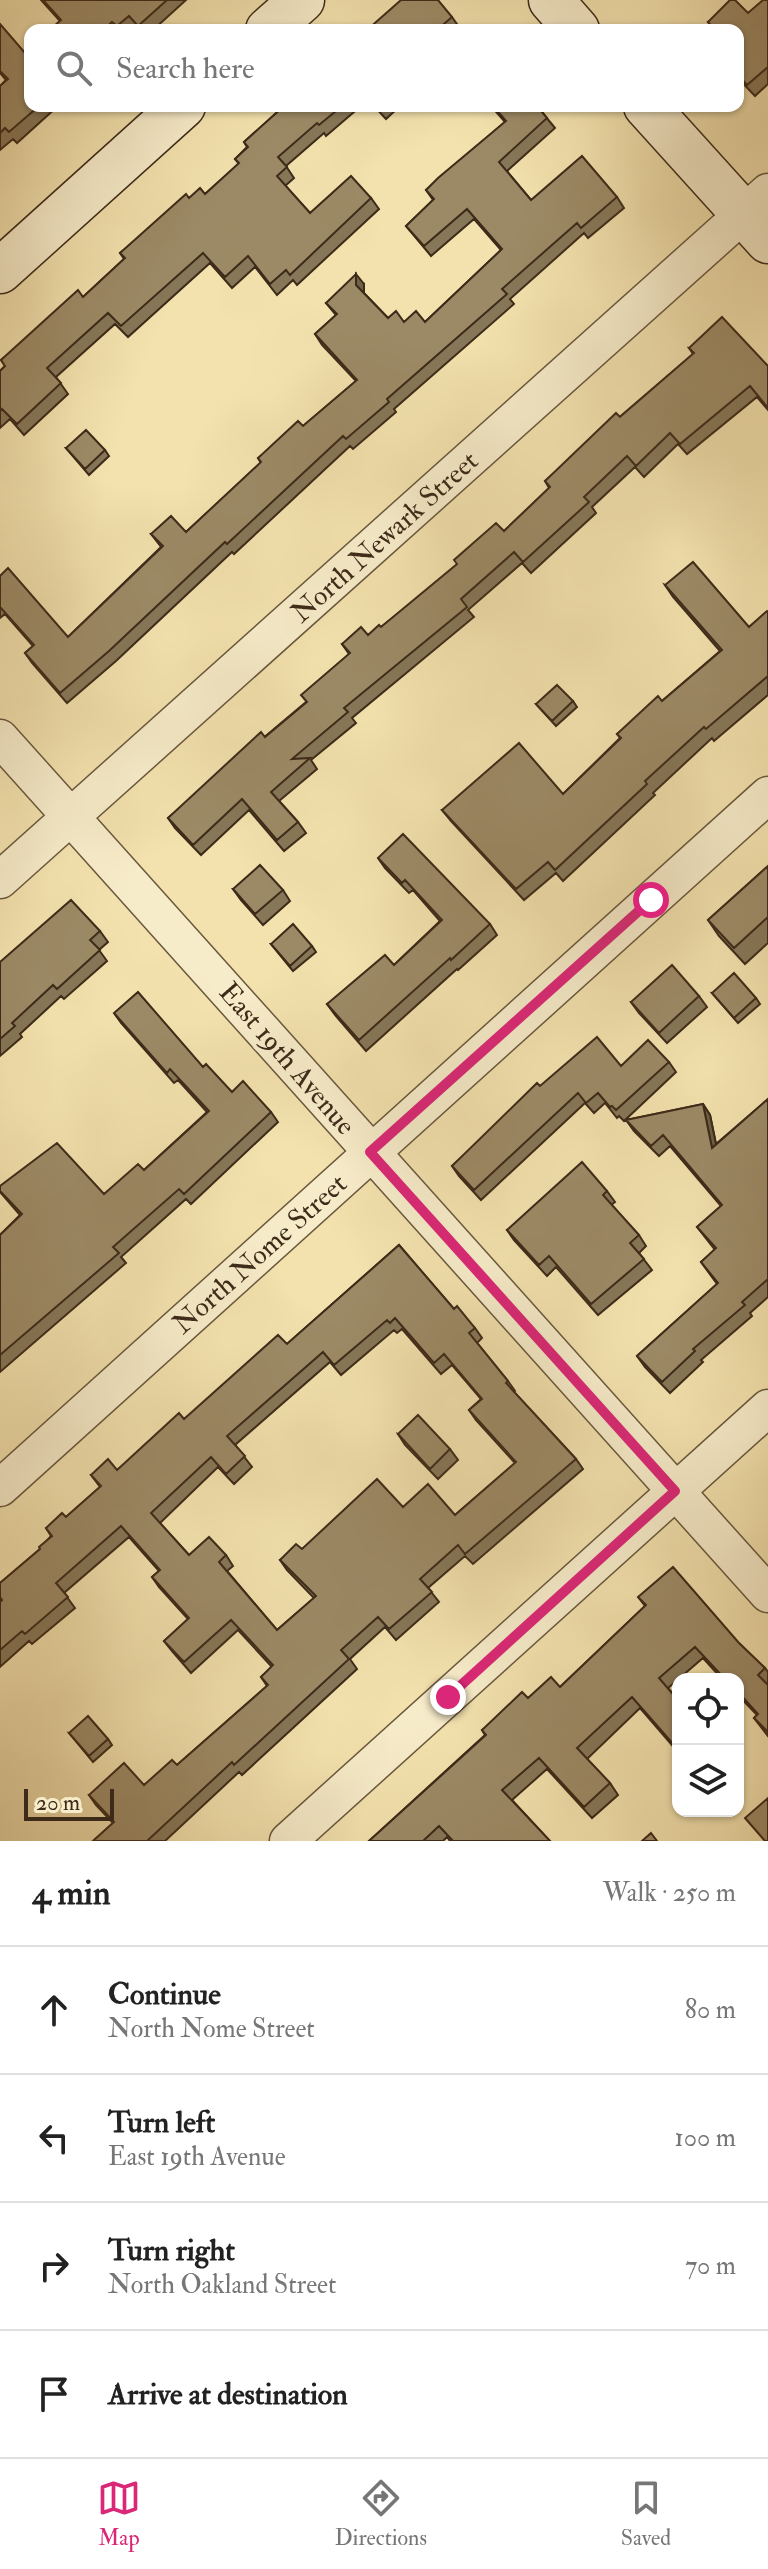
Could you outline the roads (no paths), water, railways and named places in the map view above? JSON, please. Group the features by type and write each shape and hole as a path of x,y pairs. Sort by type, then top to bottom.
{"street":[{"path":"275,24 302,0"},
{"path":"551,0 572,24"},
{"path":"0,271 176,112"},
{"path":"652,112 760,215"},
{"name":"North Newark Street","path":"0,880 760,215"},
{"name":"East 19th Avenue","path":"0,738 768,1594"},
{"name":"North Nome Street","path":"0,1488 768,795"},
{"path":"288,1841 768,1408"}]}
